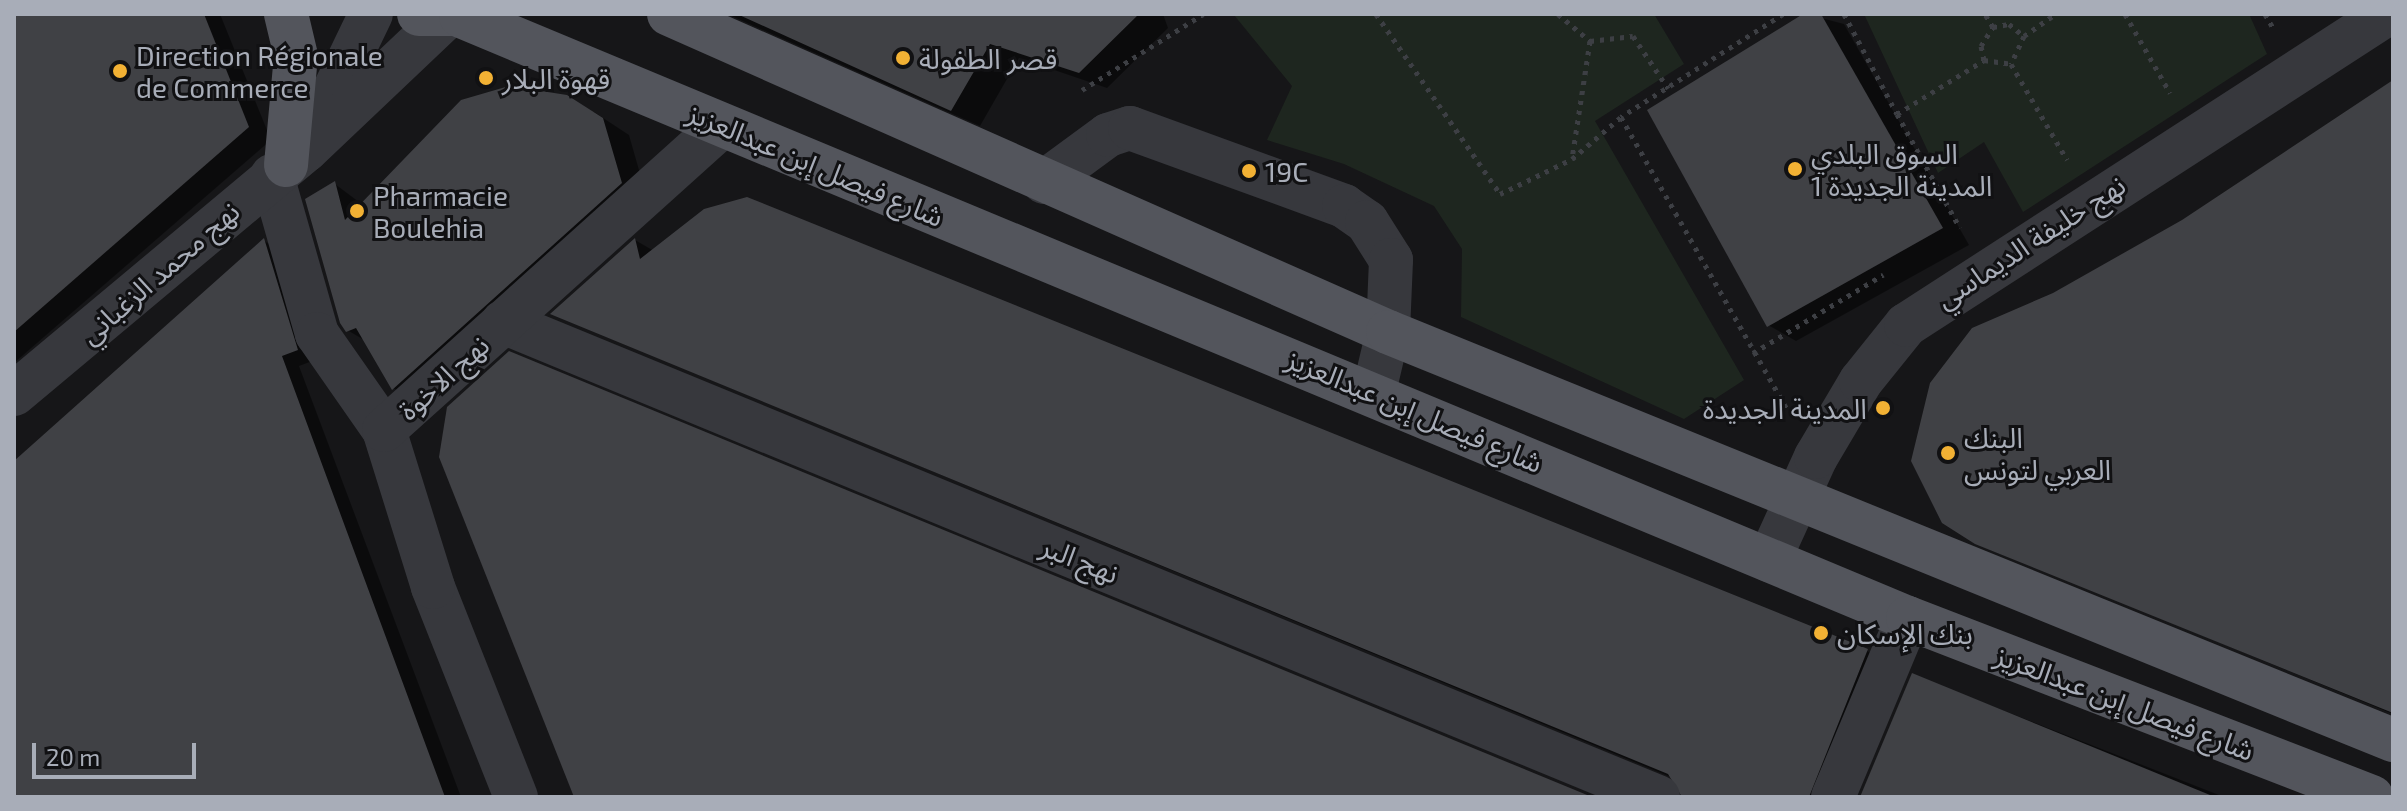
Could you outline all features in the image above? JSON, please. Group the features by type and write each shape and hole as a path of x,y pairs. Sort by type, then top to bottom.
{"main road":[{"path":"286,14 296,56 288,164"},
{"name":"شارع فيصل إبن عبدالعزيز","path":"447,16 1374,391 1908,618 2372,797"},
{"path":"679,17 1044,182 1388,332 1792,500 2393,740"}],"street":[{"path":"371,14 288,164 317,334 384,430"},
{"name":"نهج خليفة الديماسي","path":"1769,560 1792,500 1816,457 1867,372 1906,325 2091,202 2387,14"},
{"name":"نهج محمد الزغباني","path":"14,394 288,164 447,16"},
{"name":"نهج الاخوة","path":"516,797 433,587 384,430 721,127"},
{"path":"1044,182 1108,135 1130,128 1344,206 1367,222 1391,260 1388,332 1374,391"},
{"name":"نهج البر","path":"503,322 1658,797"},
{"path":"1833,797 1908,618"}],"path":[{"path":"1376,14 1496,192 1517,192 1572,159 1621,117 1783,14"},
{"path":"1558,14 1590,41 1633,36 1668,88"},
{"path":"1844,14 1960,228 1947,236"},
{"path":"1985,14 1993,27"},
{"path":"2011,64 2024,36 2056,14"},
{"path":"2125,14 2194,136"},
{"path":"1984,60 1981,46 1993,27 2009,24 2024,36"},
{"path":"1572,159 1590,41"},
{"path":"1897,114 1984,60 2011,64"},
{"path":"2011,64 2091,202"},
{"path":"1621,117 1753,353 1816,457"},
{"path":"1753,353 1895,267"}],"shaded area":[{"path":"1654,14 1684,64 1595,121 1744,380 1684,419 1461,317 1462,249 1434,206 1344,164 1267,140 1292,86 1234,15"},
{"path":"1864,14 2249,14 2267,54 2023,212 1984,142 1938,173"}],"building":[{"name":"Direction Régionale de Commerce","path":"14,14 204,14 249,127 14,332"},
{"name":"قصر الطفولة","path":"737,14 1139,14 1079,73 990,44 951,111"},
{"name":"السوق البلدي المدينة الجديدة 1","path":"1803,14 1821,14 1943,228 1767,327 1647,110"},
{"path":"2393,80 2393,713 1975,544 1942,523 1911,461 1930,383 1972,328 2053,293 2182,220"},
{"path":"509,86 567,95 603,118 622,183 392,390 356,328 346,332 340,323 305,199 335,181 345,220 461,100"},
{"path":"747,197 1868,649 1809,797 1682,797 1668,774 550,314 635,238 640,259 704,209"},
{"path":"264,238 298,350 282,356 445,797 14,797 14,461"},
{"path":"509,351 1592,797 574,797 439,457 447,407"},
{"path":"1912,673 2210,795 1860,797"}],"place":[{"name":"قصر الطفولة","path":"903,58"},
{"name":"Direction Régionale de Commerce","path":"120,71"},
{"name":"قهوة البلار","path":"486,78"},
{"name":"السوق البلدي المدينة الجديدة 1","path":"1795,169"},
{"name":"19C","path":"1249,171"},
{"name":"Pharmacie Boulehia","path":"357,211"},
{"name":"المدينة الجديدة","path":"1883,408"},
{"name":"البنك العربي لتونس","path":"1948,453"},
{"name":"بنك الإسكان","path":"1821,633"}]}
